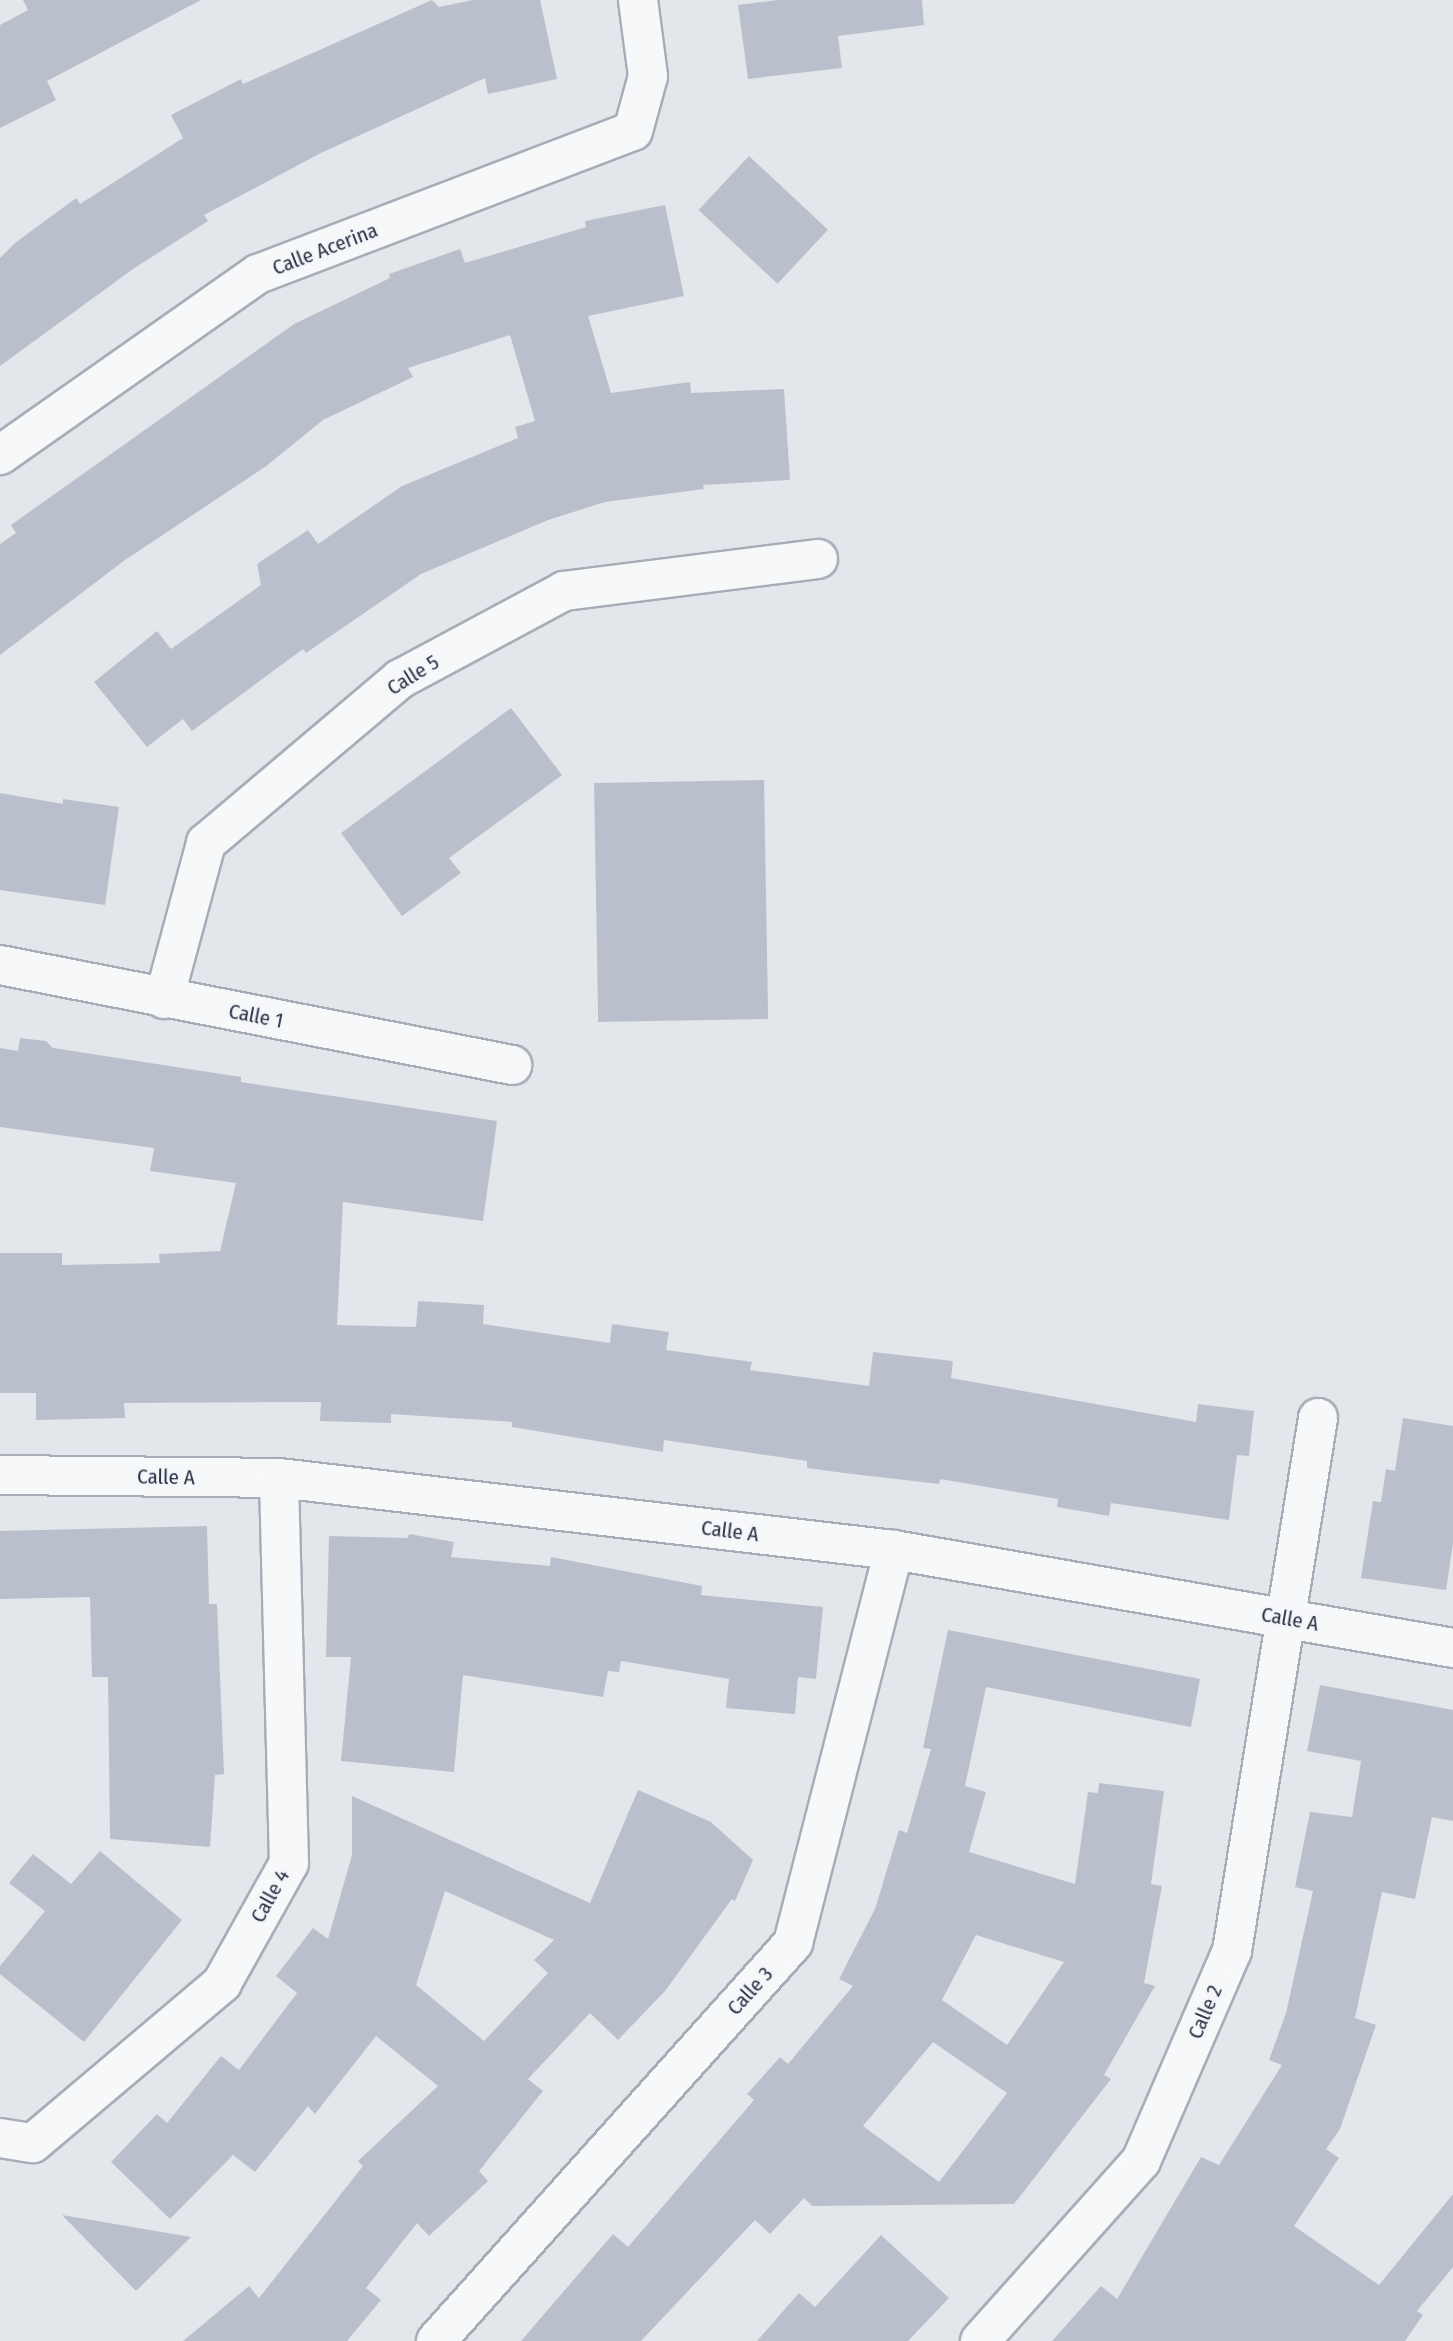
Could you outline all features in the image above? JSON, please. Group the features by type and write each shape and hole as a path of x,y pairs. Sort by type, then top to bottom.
{"street":[{"name":"Calle Acerina","path":"0,455 258,274 633,131 648,76 638,0"},
{"name":"Calle 5","path":"164,999 206,843 400,679 564,591 818,559"},
{"name":"Calle 1","path":"0,965 512,1065"},
{"name":"Calle 2","path":"981,2341 1141,2161 1232,1951 1318,1418"},
{"name":"Calle A","path":"0,1475 279,1478 894,1550 1453,1648"},
{"name":"Calle 4","path":"0,2138 33,2143 222,1983 289,1863 279,1478"},
{"name":"Calle 3","path":"436,2341 793,1943 894,1550"}],"building":[{"path":"23,0 201,0 47,81 56,100 0,128 0,25 28,10"},
{"path":"432,0 439,7 473,0 540,0 557,79 488,94 485,78 321,153 204,215 208,221 133,269 0,366 0,258 15,243 76,198 80,204 183,138 171,115 241,79 243,84"},
{"path":"778,0 922,0 924,25 838,36 842,68 748,79 738,5"},
{"path":"749,156 828,230 778,284 699,210"},
{"path":"665,205 684,296 588,316 611,393 690,382 691,393 784,389 790,480 703,485 704,489 605,502 548,520 421,574 306,653 303,649 192,731 183,719 147,747 94,682 157,631 171,649 261,585 257,564 308,530 318,544 402,486 518,438 515,427 535,421 510,335 408,368 413,377 323,420 265,467 125,560 0,655 0,544 16,533 11,525 294,324 390,278 389,274 460,249 465,263 586,227 585,221"},
{"path":"511,708 562,775 449,858 461,873 402,916 341,833"},
{"path":"764,780 768,1019 598,1022 594,783"},
{"path":"0,793 63,804 63,799 119,807 105,905 0,890"},
{"path":"20,1038 46,1041 53,1048 241,1077 241,1082 497,1121 483,1221 343,1202 337,1325 416,1327 418,1301 484,1305 483,1324 610,1343 612,1324 669,1332 666,1350 752,1362 750,1370 869,1386 873,1352 953,1361 951,1378 1196,1422 1198,1404 1254,1411 1249,1456 1237,1455 1229,1520 1111,1503 1109,1516 1057,1507 1058,1499 940,1479 939,1484 807,1468 807,1461 664,1440 663,1452 512,1427 512,1422 391,1414 391,1423 320,1421 321,1402 124,1403 125,1418 36,1420 36,1393 0,1393 0,1253 62,1253 62,1265 160,1263 159,1254 220,1251 236,1183 150,1171 154,1148 0,1127 0,1048 18,1051"},
{"path":"1403,1418 1453,1426 1453,1543 1446,1590 1361,1578 1373,1501 1381,1502 1386,1469 1395,1471"},
{"path":"207,1526 209,1604 217,1604 224,1774 215,1775 210,1847 110,1839 108,1677 92,1677 90,1597 0,1599 0,1531"},
{"path":"409,1534 454,1542 451,1557 550,1566 551,1557 702,1586 701,1595 823,1607 816,1679 798,1677 795,1714 726,1708 729,1679 621,1661 619,1672 608,1671 603,1697 463,1675 454,1772 341,1761 351,1657 326,1657 329,1536 408,1538"},
{"path":"948,1630 1200,1679 1191,1727 986,1687 965,1786 986,1792 969,1852 1075,1884 1088,1792 1098,1793 1099,1783 1164,1791 1151,1884 1162,1886 1144,1983 1155,1986 1104,2075 1111,2079 1014,2204 812,2206 804,2198 770,2234 755,2220 641,2341 521,2341 613,2234 628,2247 754,2100 747,2094 780,2057 788,2064 853,1986 839,1979 875,1909 899,1830 907,1833 931,1749 923,1748","holes":["976,1935 1064,1962 1007,2045 942,2000","933,2042 1007,2093 939,2182 863,2126"]},
{"path":"1320,1685 1453,1710 1453,1821 1432,1817 1415,1899 1382,1892 1355,2018 1376,2025 1340,2129 1326,2149 1339,2158 1294,2226 1379,2285 1453,2194 1453,2267 1417,2311 1423,2315 1405,2341 1052,2341 1101,2286 1117,2299 1201,2157 1219,2165 1282,2065 1269,2060 1286,2013 1313,1891 1295,1887 1310,1812 1352,1817 1361,1761 1307,1751"},
{"path":"638,1790 711,1822 753,1860 735,1901 732,1899 665,1991 618,2040 590,2013 528,2079 543,2091 479,2171 488,2181 429,2236 417,2223 366,2288 381,2300 347,2341 183,2341 249,2286 259,2298 363,2166 358,2161 438,2086 376,2036 315,2114 308,2106 255,2172 233,2155 170,2219 111,2162 157,2114 167,2123 221,2056 239,2070 297,1993 276,1976 313,1928 328,1939 352,1855 352,1796 590,1903","holes":["445,1891 554,1940 534,1960 548,1973 484,2041 416,1985"]},
{"path":"100,1851 182,1920 84,2042 0,1974 0,1966 45,1911 9,1883 33,1854 71,1884"},
{"path":"62,2215 191,2237 136,2291"},
{"path":"881,2235 949,2298 908,2341 757,2341 799,2293 815,2307"}]}
